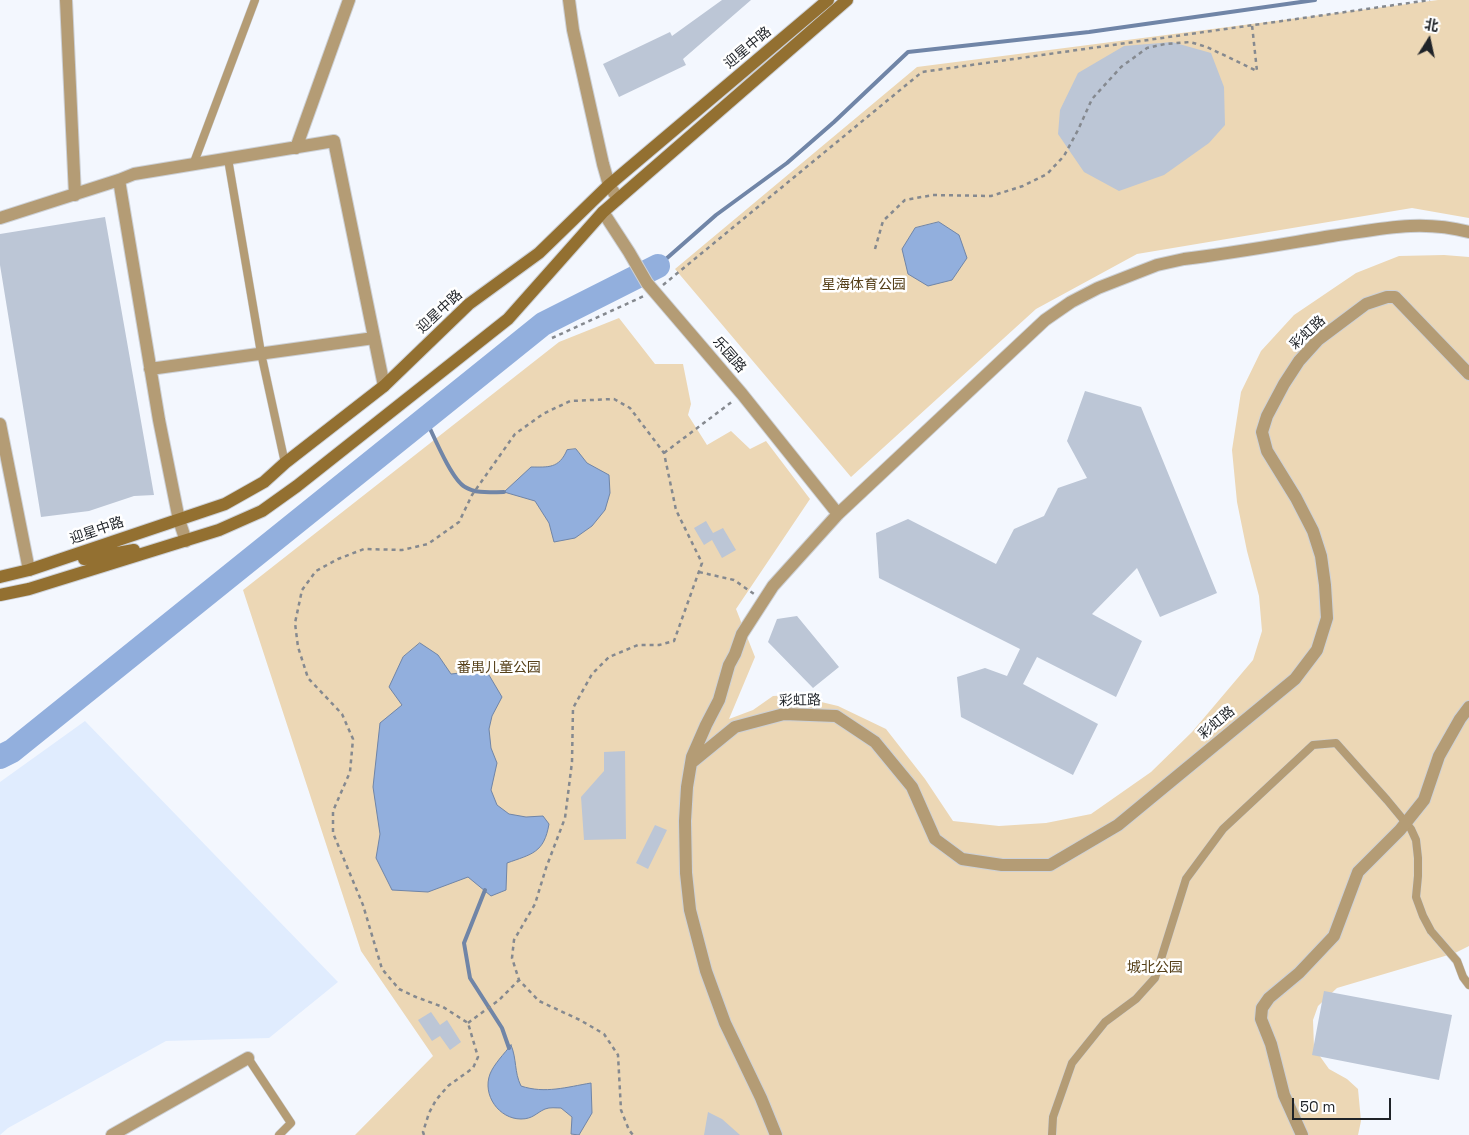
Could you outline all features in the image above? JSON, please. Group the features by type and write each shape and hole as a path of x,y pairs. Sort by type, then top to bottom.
{"street":[{"path":"66,0 75,194"},
{"path":"296,148 349,0"},
{"path":"569,0 573,30 603,164 609,186 618,199"},
{"name":"迎星中路","path":"0,581 225,504 264,482 285,463 384,386 469,304 539,253 609,186 828,0"},
{"name":"迎星中路","path":"0,595 29,589 186,541 219,530 262,511 297,486 508,318 603,212 847,0"},
{"path":"0,218 134,174 334,141 384,386"},
{"path":"120,180 159,420 179,520 186,541"},
{"name":"乐园路","path":"603,212 651,287 742,394 838,514"},
{"path":"776,1135 761,1098 725,1023 706,971 690,910 686,874 685,821 687,787 691,763 706,725 719,700 729,665 742,634 773,586 838,514 1039,326 1071,302 1098,288 1157,265 1175,261 1378,228 1415,224 1448,226 1469,232"},
{"name":"彩虹路","path":"691,763 735,726 784,714 836,716 875,742 912,787 935,839 962,859 1002,866 1050,865 1118,825 1295,679 1317,650 1327,618 1325,585 1320,556 1312,531 1296,498 1268,451 1262,432 1276,398 1300,361 1318,340 1366,304 1387,297 1395,297 1469,374"},
{"path":"150,369 374,338"},
{"path":"0,424 29,570"},
{"name":"迎星中路","path":"0,577 186,541"},
{"path":"1302,1135 1284,1095 1271,1044 1261,1019 1262,1008 1269,998 1299,973 1334,936 1358,872 1406,823 1424,800 1439,756 1469,707"},
{"path":"112,1135 248,1058"}],"lane":[{"path":"193,165 255,0"},
{"path":"228,159 261,353 285,463"},
{"path":"1052,1135 1053,1117 1072,1063 1105,1022 1136,999 1155,978 1186,879 1223,829 1313,745 1336,744 1406,823 1416,840 1418,876 1416,897 1423,916 1431,931 1457,961 1463,977 1469,985"},
{"path":"248,1058 291,1123 279,1135"}],"path":[{"path":"552,338 683,270 922,72 1430,0"},
{"path":"875,249 883,221 906,200 933,195 991,196 1023,186 1047,174 1064,156 1092,99 1121,67 1146,48 1190,42 1207,47 1257,71 1252,25"},
{"path":"664,453 742,394"},
{"path":"424,1135 423,1132 429,1113 436,1100 448,1086 472,1068 478,1057 468,1023 443,1007 399,989 382,969 364,905 332,833 333,811 350,772 353,739 342,714 308,678 298,648 295,623 302,590 316,571 338,559 364,549 402,550 428,544 459,522 480,483 515,434 543,414 570,401 614,399 630,408 664,453 676,510 702,563 674,640 659,646 638,645 609,657 592,674 573,708 572,762 565,818 535,904 514,940 512,958 519,980 540,1001 604,1034 618,1055 622,1110 629,1130 633,1135"},
{"path":"699,572 734,580 764,601"},
{"path":"468,1023 498,1000 519,980"}],"shaded area":[{"path":"85,721 338,982 269,1038 166,1041 8,1128 0,1135 0,782"}],"green space":[{"name":"星海体育公园","path":"1438,0 1469,0 1469,218 1412,208 1137,254 1036,309 851,477 675,269 917,67"},
{"path":"1444,255 1469,257 1469,946 1455,953 1337,988 1318,1006 1313,1020 1314,1048 1329,1069 1347,1079 1358,1089 1361,1121 1358,1135 355,1135 433,1056 361,951 243,590 559,342 619,318 655,364 683,364 691,404 688,415 707,445 731,431 750,449 766,441 810,499 736,609 755,657 729,719 753,710 773,696 792,695 838,706 886,729 925,779 953,821 999,826 1046,823 1091,814 1151,772 1192,732 1253,660 1262,631 1259,596 1237,502 1232,450 1241,392 1261,351 1294,315 1356,273 1399,256"}],"water":[{"path":"939,222 959,235 967,258 952,280 928,286 908,274 902,249 915,228"},
{"path":"576,449 587,463 609,475 610,493 605,510 592,526 575,538 554,542 549,523 535,501 504,492 531,467 557,464 567,450"},
{"path":"420,643 438,655 451,674 486,670 502,697 492,716 489,729 491,748 497,763 491,790 497,805 509,814 526,817 543,816 549,824 544,841 536,851 507,863 506,890 491,896 468,877 428,892 392,890 376,858 380,834 373,787 380,723 402,705 389,687 403,657"},
{"path":"511,1045 517,1076 521,1086 547,1090 591,1083 592,1113 579,1135 571,1134 572,1117 561,1108 547,1108 531,1117 521,1119 506,1115 494,1104 488,1090 490,1074"}],"building":[{"path":"722,0 751,0 683,59 686,65 619,97 603,64 670,32 672,36"},
{"path":"1172,42 1211,53 1224,87 1225,125 1209,143 1164,175 1119,191 1084,172 1058,134 1060,110 1078,73 1124,46"},
{"path":"105,217 154,495 134,496 89,511 41,517 0,265 0,234"},
{"path":"1085,391 1141,407 1217,593 1160,617 1137,568 1092,614 1142,641 1116,697 1037,657 1023,684 1098,724 1073,775 961,717 957,677 985,668 1007,676 1020,649 879,578 876,533 908,519 996,564 1014,529 1044,516 1058,488 1087,478 1067,441"},
{"path":"706,521 713,533 723,528 736,550 722,558 712,540 704,545 694,528"},
{"path":"797,616 839,667 813,688 768,642 777,619"},
{"path":"625,751 626,839 584,840 581,797 604,771 604,752"},
{"path":"655,825 667,830 648,869 636,863"},
{"path":"1324,991 1452,1015 1439,1080 1312,1055"},
{"path":"431,1012 440,1025 447,1020 461,1042 450,1050 440,1036 432,1041 418,1020"},
{"path":"708,1112 722,1119 740,1135 704,1135"}],"waterway":[{"path":"658,266 716,215 787,163 834,122 908,52 1089,32 1315,0"},
{"path":"0,757 12,751 543,324 658,266"},
{"path":"425,418 448,466 465,487 474,491 504,492"},
{"path":"485,890 464,943 470,978 502,1028 509,1048"}],"park label":[{"name":"番禺儿童公园","path":"499,668"},
{"name":"城北公园","path":"1155,968"}]}
